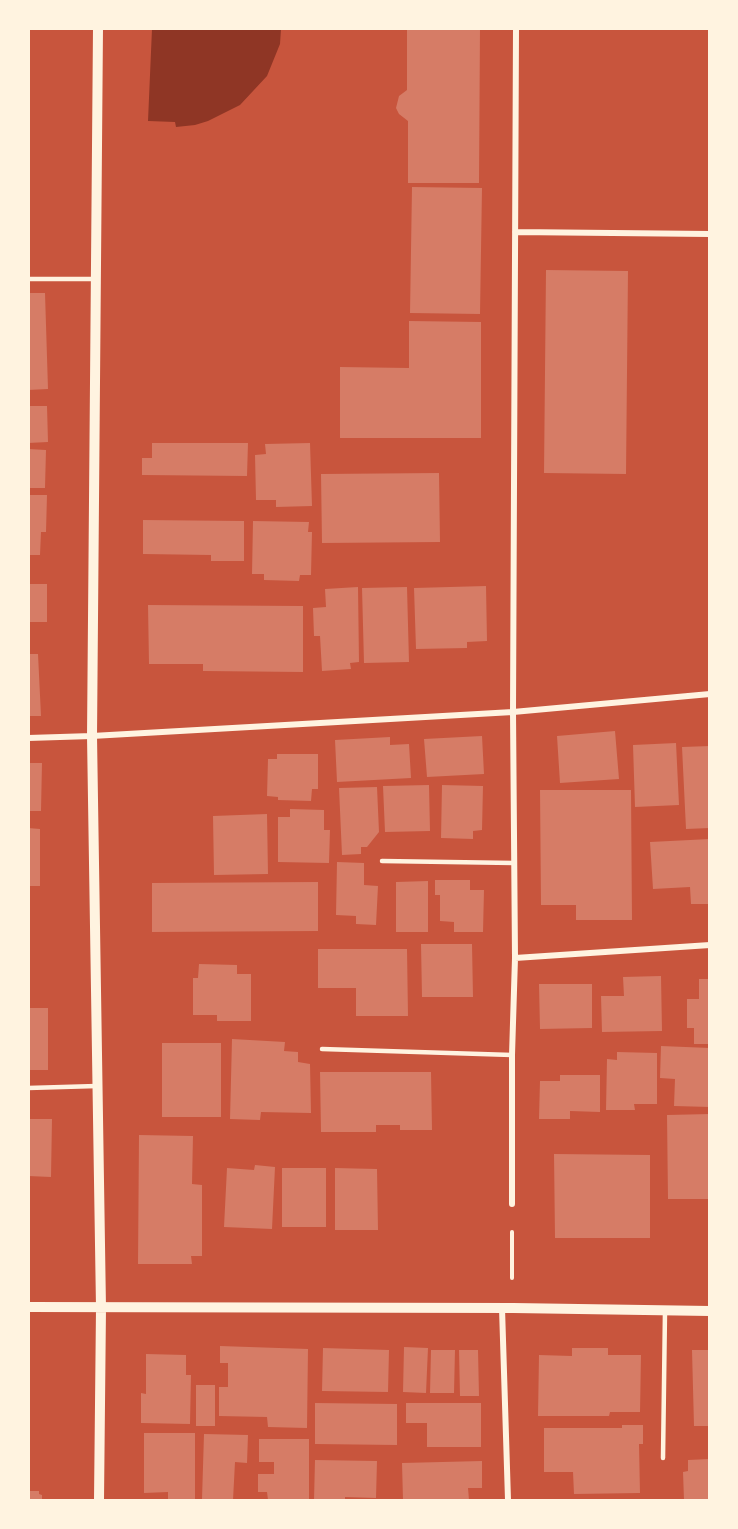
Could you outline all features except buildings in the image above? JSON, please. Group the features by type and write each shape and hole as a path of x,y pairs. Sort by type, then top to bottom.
{"street":[{"path":"98,28 92,736 101,1308 99,1500"},
{"path":"512,1204 512,1054 515,958 513,712 516,28"},
{"path":"515,232 710,234"},
{"path":"28,738 513,712 710,694"},
{"path":"515,958 710,945"},
{"path":"28,1307 710,1311"},
{"path":"502,1308 508,1500"}],"lane":[{"path":"28,279 96,279"},
{"path":"382,861 514,863"},
{"path":"322,1050 512,1054"},
{"path":"28,1088 98,1086"},
{"path":"663,1458 665,1311"}],"path":[{"path":"511,1238 512,1280"}],"shaded area":[{"path":"152,29 281,29 280,44 267,76 240,105 208,121 176,127 175,122 148,121"}]}
